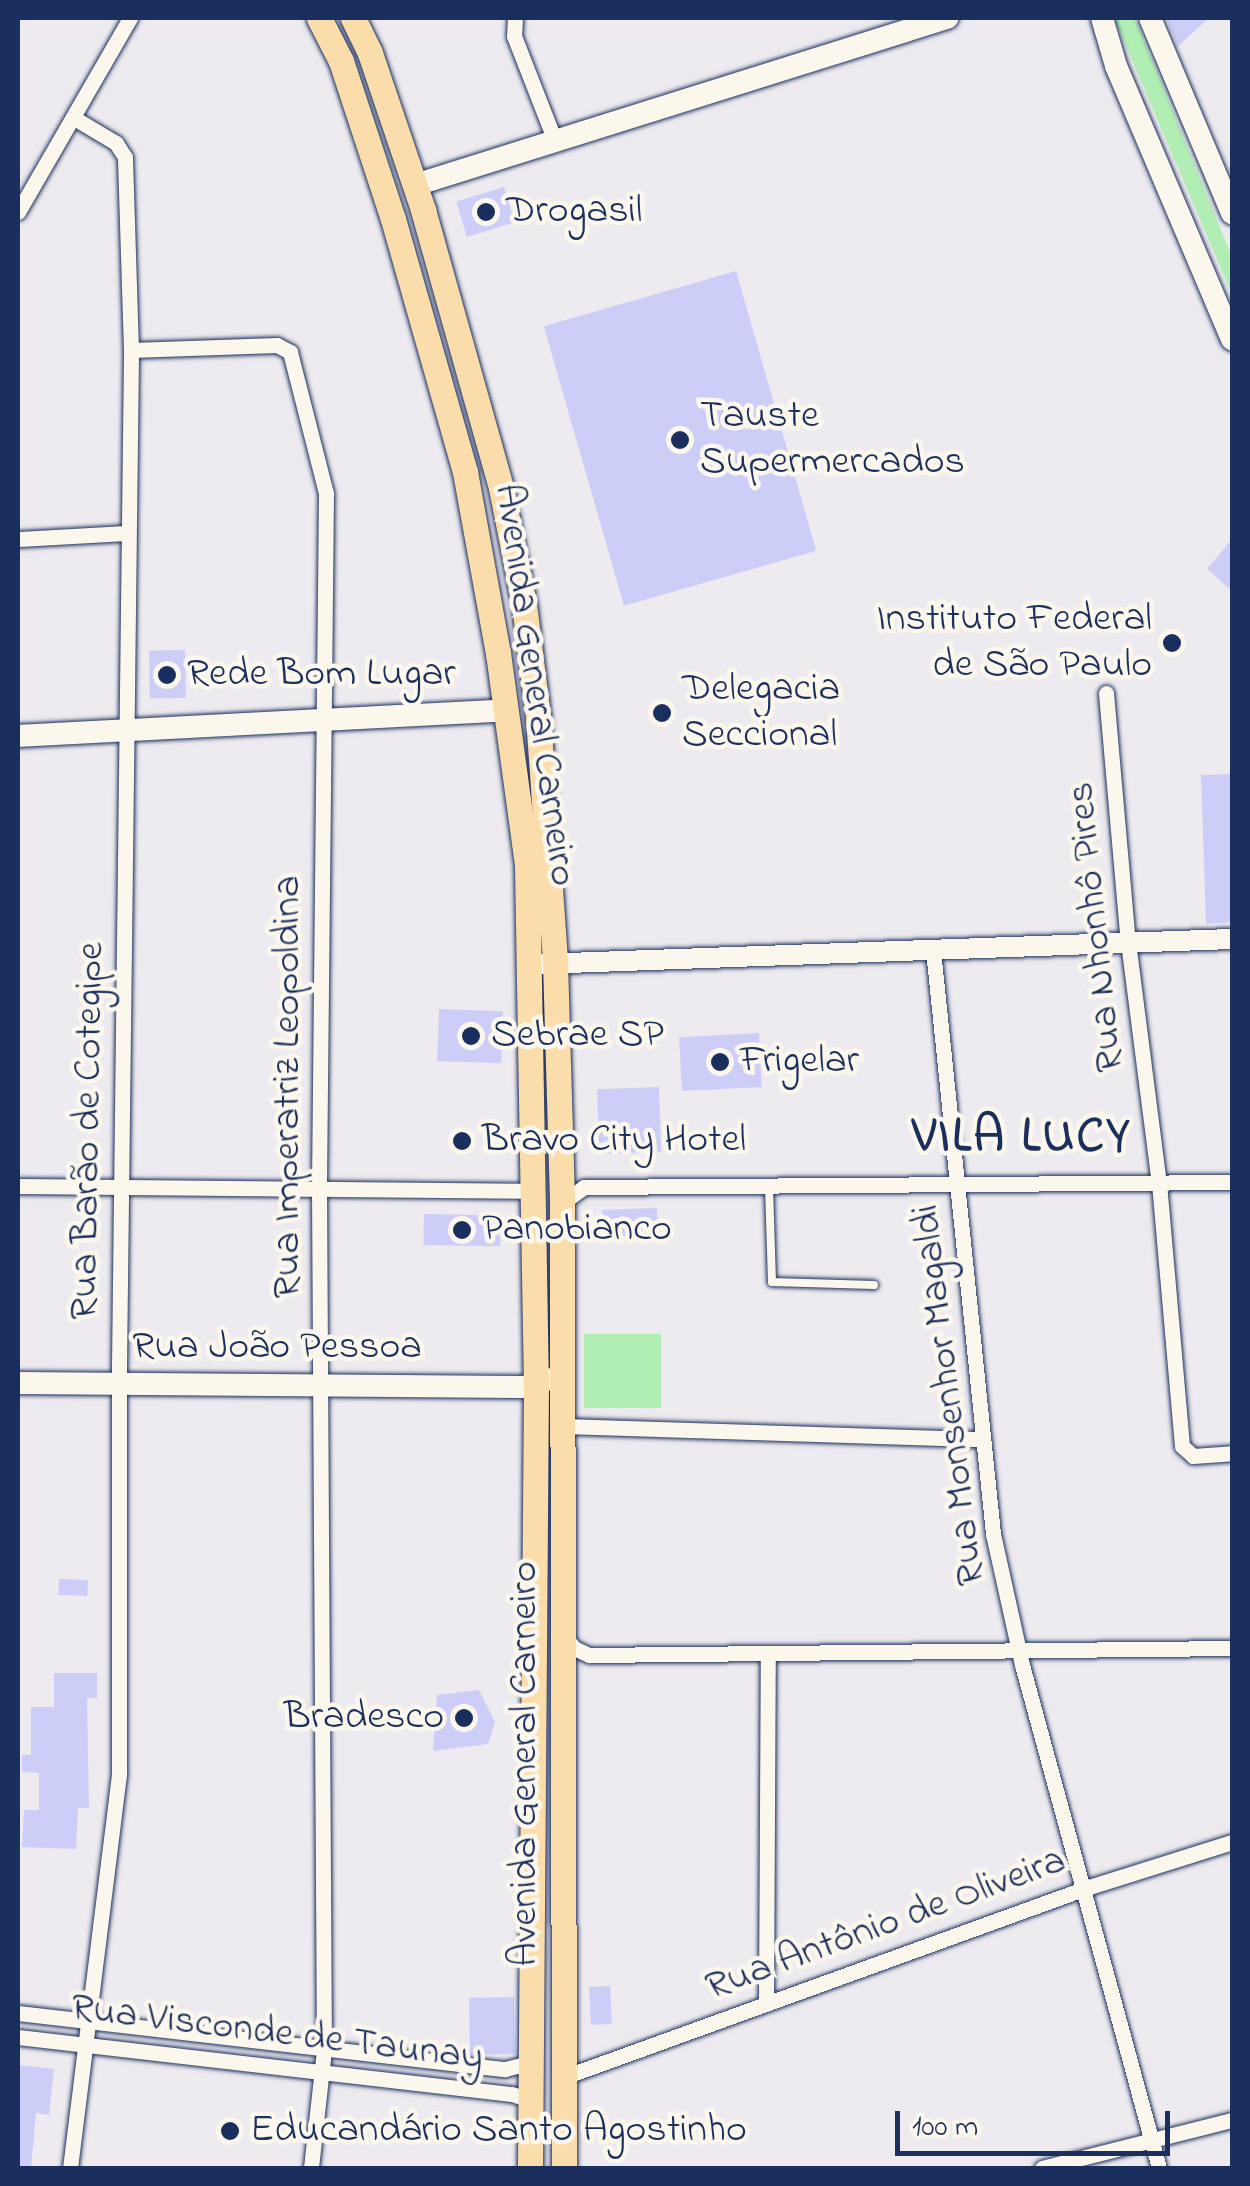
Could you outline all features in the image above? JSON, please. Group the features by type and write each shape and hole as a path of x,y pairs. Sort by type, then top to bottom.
{"main road":[{"name":"Avenida General Carneiro","path":"319,18 342,61 415,291 465,472 506,710 543,964 562,1203 564,2168"},
{"name":"Avenida General Carneiro","path":"353,18 415,185 453,307 501,488 524,604 538,717 543,964 535,1191 530,2168"},
{"path":"342,61 370,114 397,185 415,185 947,18"},
{"path":"1102,18 1116,66 1232,338"},
{"path":"1150,18 1232,214"},
{"path":"18,736 506,710"},
{"path":"536,1386 563,1360"},
{"name":"Rua João Pessoa","path":"18,1384 536,1386"}],"street":[{"path":"18,212 130,18"},
{"path":"515,18 514,36 555,141"},
{"name":"Rua Barão de Cotegipe","path":"70,2168 119,1774 118,1384 130,350 125,157 116,143 74,118"},
{"name":"Rua Imperatriz Leopoldina","path":"130,350 277,345 290,352 326,494 319,1186 324,2050 311,2168"},
{"path":"18,539 127,534"},
{"name":"Rua Nhonhô Pires","path":"1106,693 1128,942 1159,1183 1185,1452 1232,1453"},
{"path":"543,964 1232,939"},
{"name":"Rua Monsenhor Magaldi","path":"933,950 993,1534 1019,1652 1086,1888 1158,2168"},
{"path":"562,1203 584,1187 1232,1182"},
{"path":"18,1186 535,1191"},
{"path":"563,1426 982,1439"},
{"path":"564,1636 574,1648 589,1654 1231,1649 1232,1667"},
{"path":"766,2002 768,1655"},
{"name":"Rua Antônio de Oliveira","path":"564,2077 1086,1888 1232,1842"},
{"name":"Rua Visconde de Taunay","path":"18,2013 505,2069 529,2063"},
{"name":"Rua Visconde de Taunay","path":"18,2037 512,2094 529,2100"},
{"path":"1042,2168 1232,2120"}],"lane":[{"path":"769,1187 772,1282 874,1285"}],"green space":[{"path":"1114,18 1135,18 1232,257 1232,294"},
{"path":"584,1334 661,1334 661,1408 584,1408"}],"building":[{"path":"1166,18 1209,18 1178,46"},
{"name":"Drogasil","path":"504,187 515,222 467,237 456,202"},
{"name":"Tauste Supermercados","path":"736,271 816,551 624,606 544,326"},
{"path":"1232,539 1232,591 1207,569"},
{"name":"Rede Bom Lugar","path":"185,650 186,698 150,699 149,651"},
{"path":"1232,774 1232,922 1206,924 1201,775"},
{"name":"Sebrae SP","path":"439,1009 503,1011 501,1063 437,1061"},
{"name":"Frigelar","path":"759,1033 762,1087 682,1091 679,1037"},
{"path":"659,1087 661,1152 599,1154 597,1089"},
{"path":"657,1208 658,1235 603,1237 602,1210"},
{"name":"Panobianco","path":"424,1214 501,1215 500,1246 423,1245"},
{"path":"59,1579 88,1580 87,1596 58,1595"},
{"path":"54,1673 97,1673 97,1698 87,1698 89,1808 78,1808 76,1849 22,1847 24,1810 39,1810 39,1773 22,1772 22,1755 31,1755 31,1707 54,1707"},
{"name":"Bradesco","path":"479,1690 495,1722 488,1744 433,1751 437,1695"},
{"path":"610,1986 612,2024 591,2025 589,1987"},
{"path":"514,1997 515,2054 470,2055 469,1998"},
{"path":"18,2065 54,2069 49,2115 36,2113 31,2168 18,2168"}],"place":[{"name":"Drogasil","path":"486,212"},
{"name":"Tauste Supermercados","path":"680,440"},
{"name":"Instituto Federal de São Paulo","path":"1172,643"},
{"name":"Rede Bom Lugar","path":"167,675"},
{"name":"Delegacia Seccional","path":"662,713"},
{"name":"Sebrae SP","path":"471,1036"},
{"name":"Frigelar","path":"720,1062"},
{"name":"Bravo City Hotel","path":"462,1141"},
{"name":"Panobianco","path":"462,1230"},
{"name":"Bradesco","path":"464,1718"},
{"name":"Educandário Santo Agostinho","path":"230,2131"}],"district":[{"name":"VILA LUCY","path":"1022,1138"}]}
